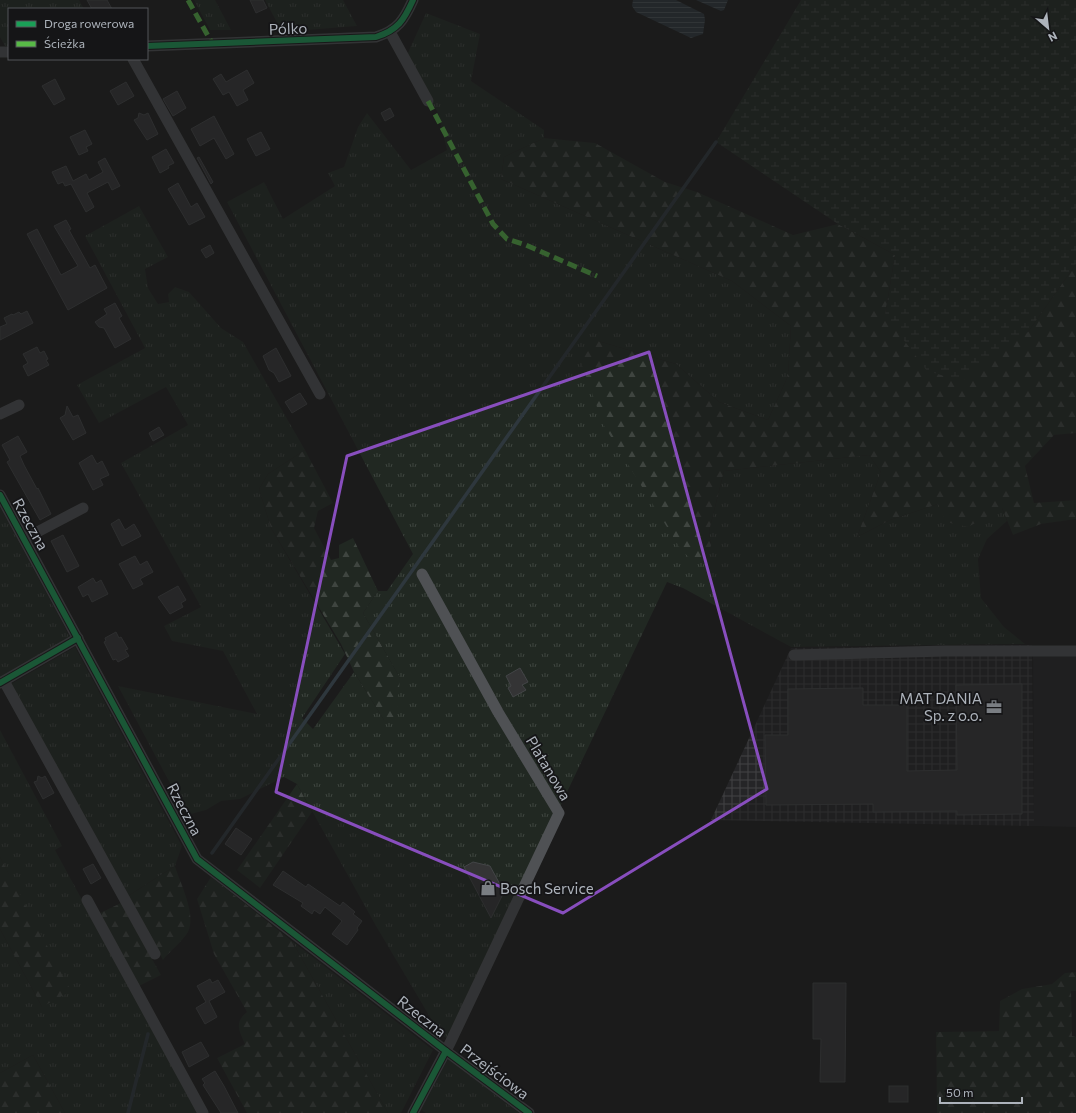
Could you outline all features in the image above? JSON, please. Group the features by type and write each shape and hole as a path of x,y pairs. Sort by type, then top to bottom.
{"street":[{"path":"413,0 403,19 390,32 428,101"},
{"name":"Pólko","path":"148,46 356,39 390,32"},
{"path":"134,60 320,394"},
{"path":"0,414 19,405"},
{"name":"Rzeczna","path":"0,495 197,859 446,1051"},
{"path":"24,539 83,508"},
{"name":"Platanowa","path":"413,1113 446,1051 559,813 498,712 422,574"},
{"path":"78,638 2,682 155,954"},
{"path":"794,655 945,651 1076,651"},
{"path":"87,900 203,1113"},
{"name":"Przejściowa","path":"446,1051 529,1113"}],"highlighted area":[{"path":"649,352 767,789 563,913 276,792 347,456"}],"shaded area":[{"path":"633,0 676,0 704,14 705,20 703,34 691,38 636,12 632,6"},
{"path":"696,0 728,0 724,10 721,11"},
{"name":"MAT DANIA Sp. z o.o.","path":"1032,645 1034,826 711,820 791,648"},
{"path":"1033,655 1076,655 1076,827 1034,826"}],"green space":[{"path":"0,0 79,0 83,8 8,8 8,46 5,46 0,37"},
{"path":"194,0 215,0 231,30 210,30"},
{"path":"265,0 343,0 357,26 282,32"},
{"path":"801,0 1076,0 1076,264 1028,332 962,381 927,371 885,315 895,255 838,224 716,142"},
{"path":"426,13 480,34 471,81 544,130 544,138 504,157 501,179 732,281 791,326 788,376 768,420 719,402 676,364 598,341 711,546 709,531 724,471 869,455 881,472 857,537 890,520 938,504 1002,508 1007,521 987,539 978,559 981,598 1004,627 1025,644 791,647 683,588 667,582 449,1040 440,1034 376,926 297,784 284,777 240,799 221,801 206,810 187,815 118,686 257,714 223,651 172,641 164,626 201,607 121,463 188,425 166,387 99,423 77,385 145,348 85,236 139,206 168,257 145,269 148,288 158,304 169,302 168,294 175,287 189,292 221,328 243,342 305,450 268,474 259,489 271,528 345,654 302,718 313,729 354,672 384,720 400,678 363,613 378,591 387,591 413,554 227,202 264,182 283,219 335,186 328,173 344,167 358,127 367,113 411,170 447,150 438,113 406,57"},
{"path":"544,138 595,143 665,182 697,192 793,235 838,224 895,255 885,315 1028,332 1076,264 1076,433 1054,435 1025,466 1034,503 1076,500 1076,519 1041,524 1013,535 1002,508 968,527 946,522 938,504 890,520 857,537 881,472 869,455 724,471 709,531 711,546 695,564 680,548 603,424 580,359 598,341 676,364 719,402 768,420 788,376 791,326 732,281 501,179 504,157"},
{"path":"305,450 333,503 318,511 314,528 331,560 339,558 339,545 353,538 378,591 363,613 400,678 396,718 384,720 354,672 341,644 271,528 259,489 268,474"},
{"path":"0,507 71,639 0,677"},
{"path":"75,647 182,846 175,866 128,896 11,684"},
{"path":"0,730 62,846 55,850 198,1113 65,1113 33,1055 0,1073 0,929 42,1007 9,875 0,857"},
{"path":"297,784 312,812 260,888 237,870"},
{"path":"0,857 71,991 42,1007 0,929"},
{"path":"175,866 187,899 190,925 185,936 163,960 128,896"},
{"path":"211,877 292,941 388,1113 247,1113 217,1058 245,1044 240,1031 239,1023 240,1019 247,1012 214,954 197,899"},
{"path":"121,903 161,975 139,986 100,913"},
{"path":"292,941 433,1050 401,1113 388,1113"},
{"path":"1076,972 1076,991 1071,991 1072,1036 1076,1037 1076,1113 937,1113 936,1032 999,1031 1000,1001 1022,989 1052,984 1065,973"},
{"path":"33,1055 65,1113 0,1113 0,1073"},
{"path":"448,1059 519,1113 426,1113 421,1110"}],"building":[{"path":"87,0 107,0 111,8 91,8"},
{"path":"250,0 263,0 267,8 256,13"},
{"path":"247,70 254,83 243,90 248,100 237,106 229,92 223,95 213,79 221,74 226,82"},
{"path":"55,79 65,99 54,105 42,86"},
{"path":"126,82 134,96 118,105 110,91"},
{"path":"177,91 186,108 173,116 163,99"},
{"path":"390,108 394,116 385,121 381,113"},
{"path":"139,113 144,115 148,113 158,134 147,140 134,120 138,118"},
{"path":"214,116 234,154 226,159 214,138 200,146 191,129"},
{"path":"85,130 92,144 86,147 88,151 79,155 70,137"},
{"path":"261,132 270,149 256,156 247,139"},
{"path":"166,149 174,163 160,173 152,157"},
{"path":"199,157 213,182 211,184 197,158"},
{"path":"105,158 120,186 112,190 108,182 87,193 94,207 86,212 71,184 65,186 63,182 58,184 52,172 66,166 73,181 86,174 89,180 103,172 98,162"},
{"path":"178,183 191,207 197,203 205,217 189,225 168,189"},
{"path":"66,220 71,229 69,230 90,268 95,265 107,288 68,310 27,234 37,229 61,275 78,266 54,226"},
{"path":"210,245 214,253 206,258 201,250"},
{"path":"115,303 122,316 119,318 131,339 115,348 104,328 99,327 95,322 107,314 104,309"},
{"path":"27,311 33,323 0,340 0,327 7,324 4,318 12,314 13,315 19,312 21,314"},
{"path":"37,347 40,353 44,351 49,365 28,376 23,366 28,363 23,354"},
{"path":"276,348 291,376 279,382 274,373 269,370 263,356"},
{"path":"300,393 307,404 292,413 285,402"},
{"path":"67,406 73,417 78,415 86,433 73,440 60,418 65,415"},
{"path":"159,427 164,435 153,441 149,433"},
{"path":"18,436 27,452 20,456 51,514 40,520 7,462 10,460 2,445"},
{"path":"92,455 97,464 102,461 109,475 100,479 103,485 93,490 79,463"},
{"path":"119,519 125,530 134,524 141,536 122,546 111,524"},
{"path":"63,535 79,566 67,572 51,541"},
{"path":"135,556 140,565 147,561 153,572 140,579 143,584 133,589 119,564"},
{"path":"93,578 96,583 101,580 108,594 92,602 88,594 83,597 78,587"},
{"path":"178,586 186,600 181,603 183,607 170,614 158,597"},
{"path":"116,632 119,638 121,637 128,649 125,650 129,656 118,662 116,659 113,660 104,642 106,641 105,638"},
{"path":"520,668 528,682 522,685 526,690 513,697 508,688 511,686 506,676"},
{"path":"1022,684 1022,814 957,815 957,811 873,812 873,804 766,805 765,735 788,735 788,689 863,688 863,705 907,705 907,771 957,770 956,685"},
{"path":"38,776 42,778 45,776 54,793 43,799 34,782 37,781"},
{"path":"236,828 252,839 241,855 225,844"},
{"name":"Bosch Service","path":"473,862 490,866 502,888 503,894 491,918 464,867"},
{"path":"93,864 101,878 91,884 83,869"},
{"path":"283,871 306,887 308,884 340,906 343,902 355,912 353,914 362,921 357,928 358,930 347,945 332,934 342,921 325,907 320,914 314,910 312,914 301,906 303,903 273,885"},
{"path":"210,979 212,983 218,980 225,992 209,1001 217,1017 205,1024 196,1008 206,1002 197,986"},
{"path":"813,983 846,983 845,1082 820,1082 821,1039 813,1039"},
{"path":"201,1042 209,1056 189,1067 182,1052"},
{"path":"215,1071 238,1113 221,1113 203,1085 205,1083 202,1079"},
{"path":"889,1086 908,1086 908,1102 889,1102"}],"waterway":[{"path":"212,853 716,142"},
{"path":"128,1113 148,1034"}],"marked path":[{"path":"188,0 212,43"},
{"path":"428,101 493,224 507,239 526,245 597,276"}],"cycle path":[{"path":"148,46 376,37 390,31 395,27 403,19 413,0"},
{"path":"0,495 197,859 529,1113"},
{"path":"0,683 78,638"},
{"path":"413,1113 446,1051"}],"place":[{"name":"MAT DANIA Sp. z o.o.","path":"994,707"},
{"name":"Bosch Service","path":"488,888"}]}
